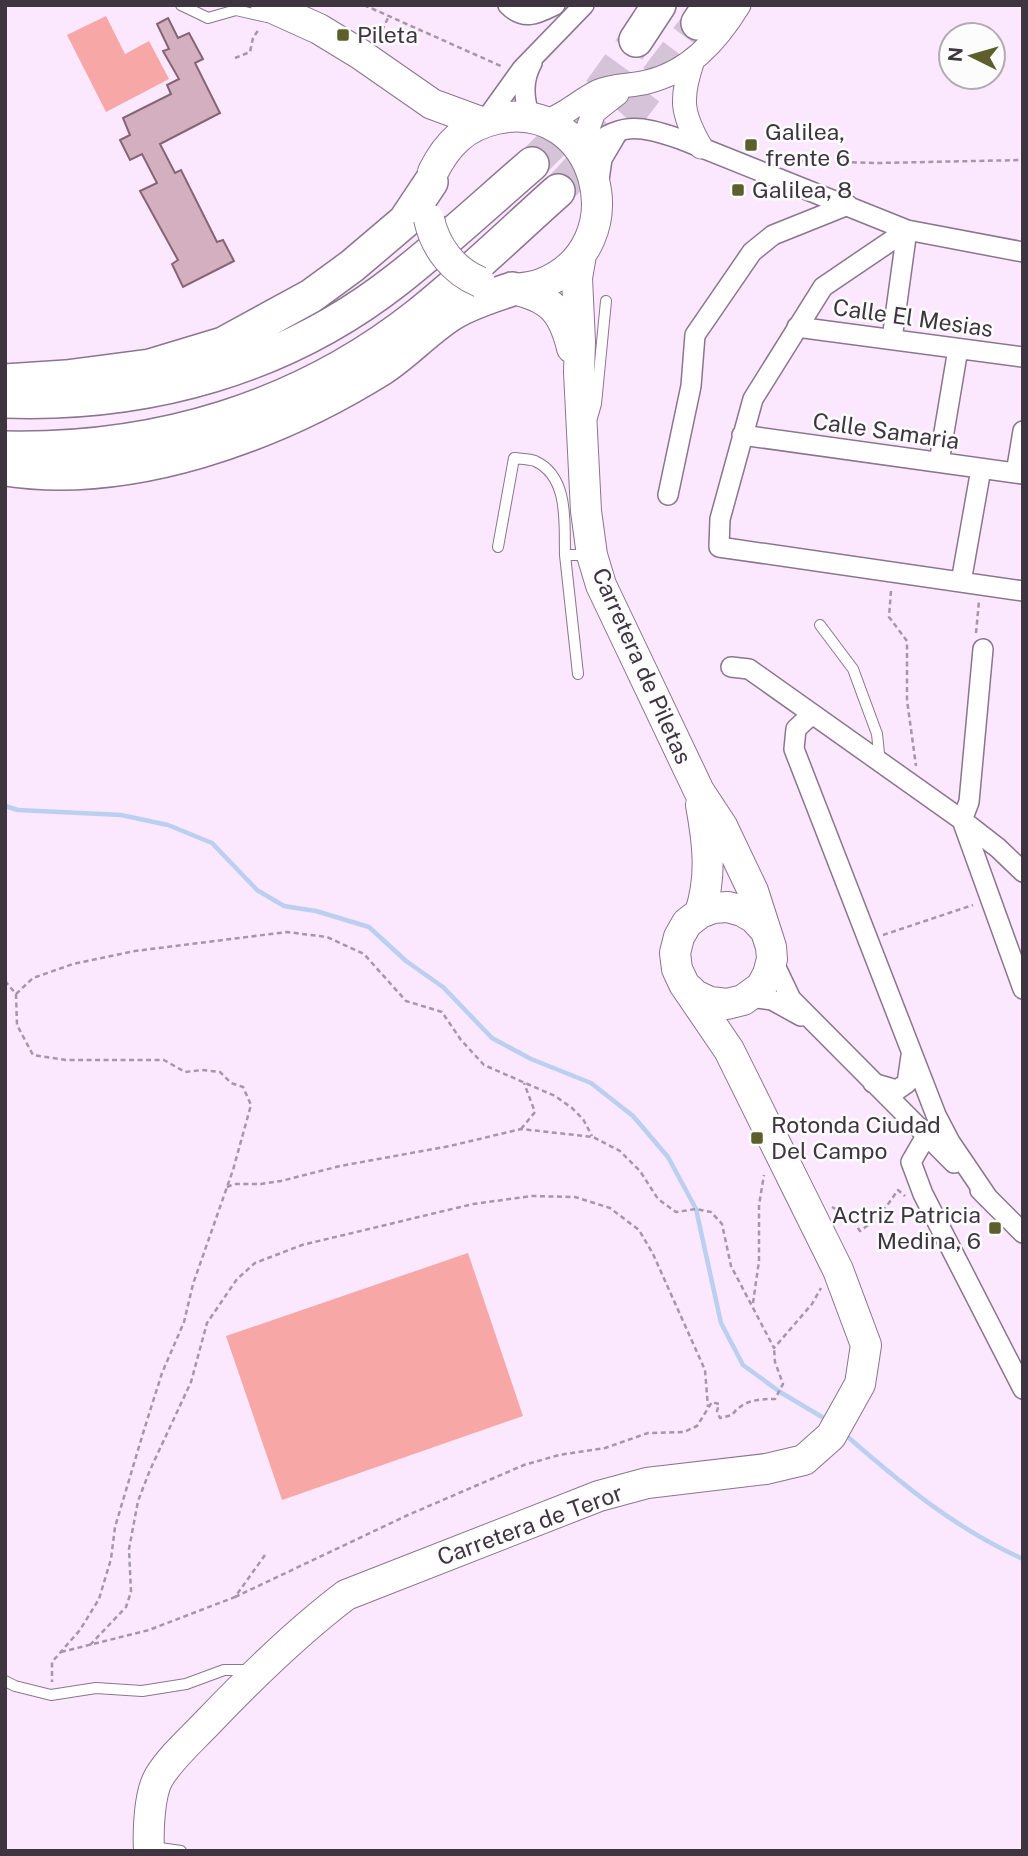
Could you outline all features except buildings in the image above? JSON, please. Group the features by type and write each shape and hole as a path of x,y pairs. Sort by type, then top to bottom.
{"highway":[{"path":"636,40 659,5"},
{"path":"5,401 51,403 172,387 231,371 295,344 351,312 398,279 532,164"},
{"path":"5,382 150,366 223,344 311,296 352,266 405,221 432,177"},
{"path":"5,448 50,449 114,444 180,432 239,414 312,384 418,315 558,191"},
{"path":"5,469 59,473 113,469 192,454 253,433 323,402 383,368 450,315 502,287"}],"main road":[{"path":"266,5 319,29 432,104 482,122"},
{"path":"395,79 426,118 432,130 435,153 427,198 429,219 437,244 451,263 470,278 537,296 557,311 569,333 579,372"},
{"path":"432,177 443,152 461,134 482,122 506,117 537,120 558,129 581,151 592,169 597,188 598,211 593,234 581,255 563,273 540,285 502,287"},
{"path":"579,372 577,278 581,255"},
{"name":"Carretera de Piletas","path":"579,372 583,452 578,555 601,585 699,791"},
{"path":"699,791 708,844 709,869 706,895 700,913"},
{"path":"699,791 722,826 753,891 771,947 772,959 761,987 738,1008 729,1050"},
{"path":"746,999 727,1004 710,1002 695,995 684,984 677,969 675,953 679,937 687,923 700,913 713,908 728,907 742,911 754,918 764,929"},
{"name":"Carretera de Teror","path":"149,1849 151,1810 158,1779 174,1758 258,1670 312,1621 346,1595 598,1496 647,1483 766,1469 804,1460 831,1436 860,1384 866,1345 838,1270 729,1050 684,984"}],"street":[{"path":"508,5 521,15 532,16 555,5"},
{"path":"482,122 513,80 584,5"},
{"path":"542,48 530,65 524,85 526,106 537,120 560,116 603,89 628,86 672,74 716,41 739,5"},
{"path":"693,60 684,90 683,108 689,127 701,147"},
{"path":"581,151 594,112 601,104 628,86"},
{"path":"581,151 606,135 638,127 646,128 701,147 907,230 1023,252"},
{"path":"597,188 602,159 618,132"},
{"path":"668,495 691,386 695,335 752,252 774,235 848,205"},
{"path":"907,230 823,287 753,399 720,519 719,547 1023,591"},
{"path":"892,339 907,230"},
{"name":"Calle El Mesias","path":"797,327 1023,358"},
{"path":"939,462 958,349"},
{"path":"1019,473 1023,431"},
{"name":"Calle Samaria","path":"742,435 1019,473"},
{"path":"961,582 981,469"},
{"path":"983,649 969,802 962,821 1023,989"},
{"path":"732,667 749,669 962,821 998,848 1021,870"},
{"path":"811,715 796,729 794,750 911,1055 950,1142 988,1198"},
{"path":"991,899 995,875 1005,866 1021,870"},
{"path":"772,959 791,999 1023,1233"},
{"path":"746,999 772,1000 815,1023"},
{"path":"872,1083 897,1090 907,1083 911,1055"},
{"path":"926,1136 911,1162 923,1194 1023,1389"}],"lane":[{"path":"181,5 208,18 236,10 298,19"},
{"path":"583,452 596,404 606,301"},
{"path":"498,547 514,458 536,461 551,473 563,495 578,555 578,674"},
{"path":"820,625 853,669 877,734 880,763"},
{"path":"5,1681 51,1695 96,1688 142,1691 186,1684 224,1670 258,1670"},
{"path":"149,1849 181,1851"}],"path":[{"path":"364,5 502,66 513,80"},
{"path":"777,178 802,161 878,163 1023,160"},
{"path":"893,572 889,617 907,640 906,700 919,790"},
{"path":"982,584 975,629 983,649"},
{"path":"867,941 991,899"},
{"path":"16,994 33,978 73,964 135,951 287,932 327,936 365,954 406,1000 442,1012 461,1040 484,1065 555,1096 572,1108 583,1119 593,1137"},
{"path":"5,981 16,994 17,1025 33,1055 66,1060 164,1060 185,1072 220,1072 231,1083 243,1087 251,1105 227,1187 193,1284 184,1322 162,1373 144,1430 115,1527 111,1559 99,1599 80,1630 52,1662 51,1695"},
{"path":"521,1129 535,1112 524,1083"},
{"path":"61,1652 149,1630 235,1597 408,1515 524,1465 559,1455 605,1448 648,1433 684,1432 697,1426 712,1402 719,1404 717,1411 720,1418 732,1415 739,1406 758,1399 775,1399 783,1384 775,1362 774,1348 731,1266 722,1224 711,1212 696,1209 676,1212 658,1199 640,1171 620,1151 593,1137 521,1129 450,1146 340,1166 281,1181 234,1184 227,1187"},
{"path":"90,1645 126,1607 131,1592 129,1549 138,1502 191,1382 207,1322 237,1279 255,1263 302,1245 473,1204 532,1196 575,1198 610,1208 639,1230 653,1254 705,1370 708,1407"},
{"path":"774,1348 838,1270"},
{"path":"235,1597 265,1555"}],"shaded area":[{"path":"106,16 125,54 149,41 169,79 106,112 67,35"},
{"path":"468,1253 523,1416 282,1500 226,1336"}],"waterway":[{"path":"5,806 18,810 121,815 168,825 212,843 257,890 284,906 316,911 369,927 406,961 443,987 492,1038 531,1059 591,1083 633,1116 668,1157 696,1209 721,1323 743,1365 780,1392 822,1417"},
{"path":"849,1438 910,1489 953,1520 1023,1559"}],"tunnel":[{"path":"558,191 632,110 698,23"},
{"path":"532,164 585,111 636,40"}],"place":[{"name":"Pileta","path":"343,35"},
{"name":"Galilea, frente 6","path":"751,145"},
{"name":"Galilea, 8","path":"738,190"},
{"name":"Rotonda Ciudad Del Campo","path":"757,1138"},
{"name":"Actriz Patricia Medina, 6","path":"995,1228"}]}
